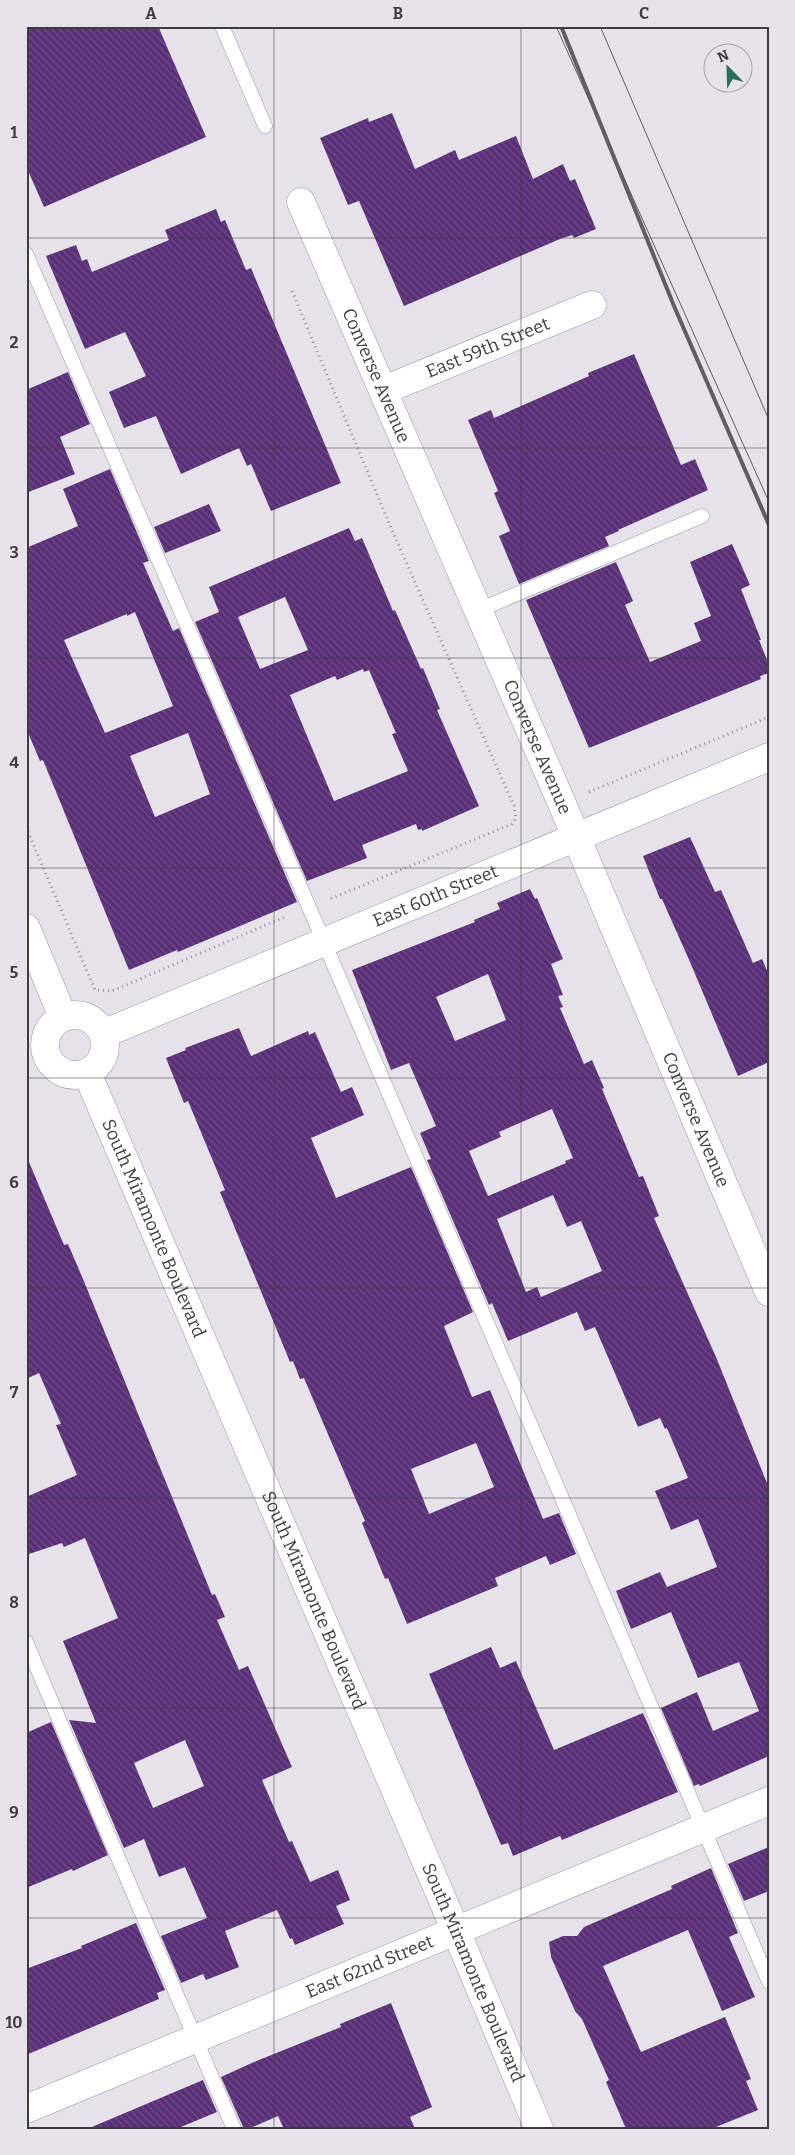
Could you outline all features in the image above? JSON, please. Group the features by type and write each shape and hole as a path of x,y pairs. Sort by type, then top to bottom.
{"street":[{"name":"Converse Avenue","path":"301,202 479,610 767,1283"},
{"name":"East 59th Street","path":"384,390 592,305"},
{"name":"East 60th Street","path":"103,1034 769,757"},
{"path":"26,928 63,1017"},
{"path":"82,1016 98,1026 103,1034 104,1052 95,1068 87,1073 68,1075 36,1062 49,1030 63,1017 82,1016"},
{"name":"South Miramonte Boulevard","path":"87,1073 456,1931 539,2129"},
{"name":"East 62nd Street","path":"26,2109 769,1802"}],"lane":[{"path":"222,26 265,126"},
{"path":"26,254 309,907 769,1982"},
{"path":"479,610 702,516"},
{"path":"26,1642 234,2129"}],"path":[{"path":"26,827 95,990 112,991 309,907 512,824 516,818 514,806 391,528 292,292"},
{"path":"588,793 769,717"}],"building":[{"path":"26,26 158,26 206,137 44,207 26,166"},
{"path":"392,113 415,169 455,150 459,160 516,136 533,179 563,164 570,181 575,179 596,229 574,238 572,235 560,239 404,306 359,201 348,205 320,138 368,118 369,122"},
{"path":"216,209 221,222 225,220 246,270 251,268 341,483 271,511 251,464 247,466 239,448 181,474 156,416 124,428 109,392 146,376 125,332 85,349 46,256 76,245 82,261 87,259 92,272 169,240 165,230"},
{"path":"634,354 681,465 695,459 708,490 605,537 609,546 519,584 499,536 510,531 494,493 498,491 468,420 491,410 494,418 589,376 588,373"},
{"path":"68,372 90,424 60,437 75,474 26,493 26,390"},
{"path":"110,469 149,561 143,563 173,631 179,628 297,902 178,952 177,950 129,970 43,760 40,761 26,728 26,548 78,526 63,489","holes":["135,612 173,706 105,733 64,640","188,733 210,794 155,817 130,756"]},
{"path":"209,504 221,531 165,553 154,527"},
{"path":"349,528 355,541 362,538 393,611 395,610 421,669 423,668 440,709 437,710 479,806 422,831 422,829 418,830 416,824 362,845 367,858 307,881 195,622 219,612 209,587","holes":["285,597 308,650 260,669 238,617","363,669 364,672 369,670 396,733 392,734 408,771 334,801 290,695 335,676 337,680"]},
{"path":"732,544 750,585 741,589 761,640 759,640 769,665 769,673 760,676 761,679 589,748 526,600 616,562 633,601 625,605 650,662 701,641 694,623 711,616 690,562"},
{"path":"690,837 715,892 721,890 753,963 762,959 769,975 769,1062 738,1076 643,856"},
{"path":"530,889 535,899 537,898 563,959 551,964 563,995 558,996 563,1007 560,1008 584,1064 592,1060 604,1088 602,1089 639,1177 643,1176 659,1216 654,1218 716,1357 769,1488 769,1756 700,1786 699,1784 694,1786 661,1708 697,1692 713,1731 759,1711 739,1662 698,1678 671,1612 631,1629 616,1591 660,1572 667,1587 717,1567 698,1519 671,1530 655,1491 688,1478 667,1428 665,1429 660,1418 638,1427 595,1327 585,1331 577,1312 508,1341 492,1303 489,1305 427,1160 431,1159 420,1133 436,1126 409,1063 391,1070 352,970 475,922 474,920 500,909 497,903","holes":["488,974 506,1020 455,1041 436,997","552,1109 573,1158 565,1161 566,1163 488,1196 469,1151 501,1137 499,1132","553,1195 567,1227 581,1221 602,1271 541,1297 537,1287 526,1292 497,1219"]},
{"path":"239,1028 251,1056 308,1031 309,1035 315,1032 341,1092 352,1087 364,1115 311,1138 336,1198 411,1167 473,1312 444,1326 472,1397 490,1390 543,1519 559,1513 576,1554 550,1565 546,1556 495,1578 498,1586 407,1624 388,1578 385,1579 362,1523 365,1521 304,1378 300,1379 293,1361 290,1362 220,1192 225,1190 188,1101 184,1103 166,1058 186,1050 185,1048","holes":["476,1443 494,1487 429,1514 411,1469"]},
{"path":"26,1155 64,1245 68,1244 212,1595 215,1594 225,1617 217,1620 239,1670 248,1666 292,1767 262,1780 289,1842 292,1841 310,1882 338,1870 350,1900 336,1906 344,1924 295,1945 292,1938 290,1939 277,1910 225,1931 239,1967 206,1980 203,1974 181,1983 161,1936 207,1918 185,1867 159,1877 144,1839 124,1848 69,1720 96,1723 63,1641 118,1618 85,1538 64,1547 62,1543 26,1555 26,1497 77,1475 56,1425 61,1424 39,1373 26,1379","holes":["185,1740 204,1786 153,1808 134,1763"]},
{"path":"491,1647 500,1668 516,1661 554,1750 643,1713 678,1792 562,1840 560,1836 513,1856 508,1843 501,1845 429,1674"},
{"path":"51,1722 108,1855 73,1871 72,1869 26,1888 26,1733"},
{"path":"769,1847 769,1891 744,1901 728,1864"},
{"path":"711,1868 738,1933 729,1937 755,1997 722,2011 688,1930 603,1966 641,2052 725,2017 751,2079 746,2081 758,2110 711,2129 626,2129 606,2082 609,2080 582,2019 575,2011 551,1957 549,1942 563,1936 577,1936 584,1927 672,1889 671,1886"},
{"path":"136,1923 165,1990 157,1993 159,1999 26,2055 26,1969 82,1948 81,1946"},
{"path":"391,2003 432,2107 410,2117 415,2129 284,2129 278,2116 244,2129 221,2077 341,2027 340,2024"},
{"path":"203,2080 217,2112 176,2129 87,2129"}],"tram line":[{"path":"556,26 769,502"},
{"path":"600,26 769,420"}],"railway":[{"path":"561,26 674,306 769,525"}]}
